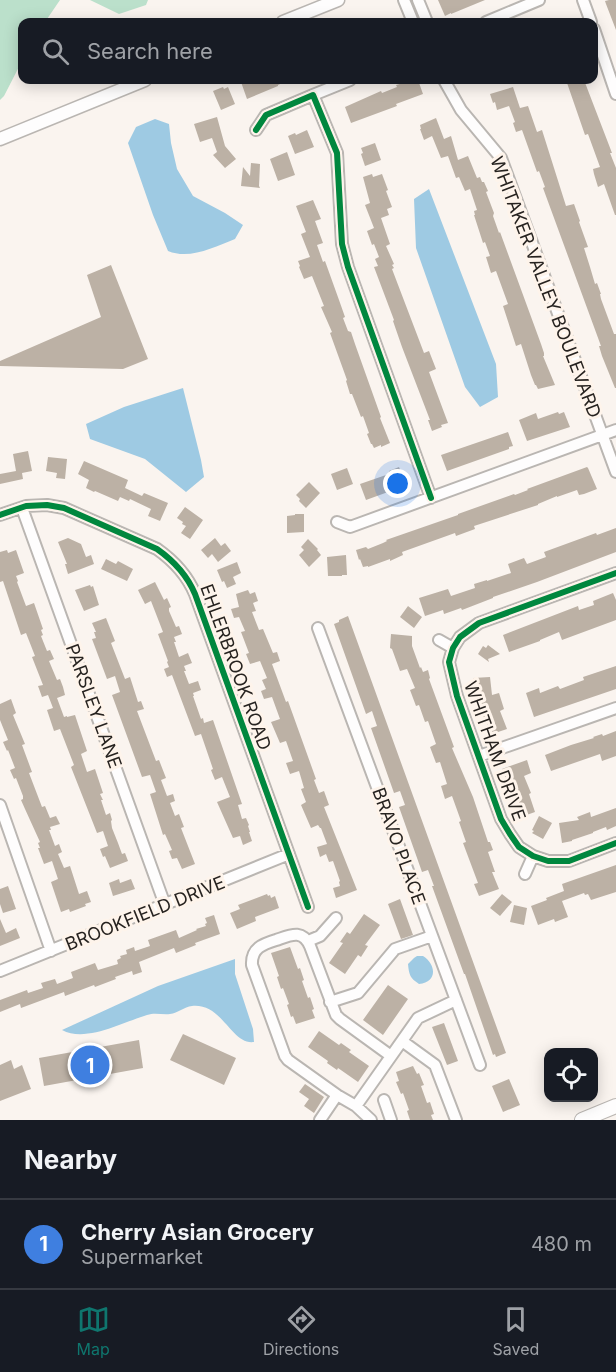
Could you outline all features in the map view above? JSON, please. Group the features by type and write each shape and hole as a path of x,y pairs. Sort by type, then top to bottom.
{"main road":[{"path":"582,1120 616,1106"}],"street":[{"path":"293,18 338,0"},
{"path":"404,0 411,18"},
{"path":"418,0 425,18"},
{"path":"496,18 539,0"},
{"path":"583,0 590,18"},
{"path":"598,41 616,94"},
{"path":"0,139 135,84"},
{"path":"256,130 266,115 340,84"},
{"name":"WHITAKER VALLEY BOULEVARD","path":"446,84 460,110 501,158 616,472"},
{"path":"313,95 337,153 342,244 345,256 431,498"},
{"path":"337,522 350,527 616,430"},
{"name":"EHLERBROOK ROAD","path":"0,516 26,506 48,505 64,508 157,549 182,572 195,594 308,907"},
{"name":"PARSLEY LANE","path":"22,508 165,905"},
{"path":"439,640 453,648 460,637 480,623 616,573"},
{"name":"BRAVO PLACE","path":"318,628 480,1065"},
{"name":"WHITHAM DRIVE","path":"453,648 449,662 453,682 501,819 519,847 533,856"},
{"path":"479,756 616,708"},
{"path":"0,805 51,951"},
{"path":"525,874 533,856 548,861 569,861 616,843"},
{"name":"BROOKFIELD DRIVE","path":"0,971 289,854"},
{"path":"308,941 320,936 336,918"},
{"path":"371,1120 356,1106 288,1060 252,962 256,949 260,945 291,934 305,938 338,1018 391,1056"},
{"path":"330,1002 358,993 395,949 432,936"},
{"path":"356,1106 418,1018 456,1000"},
{"path":"402,1041 435,1065 456,1120"},
{"path":"320,1120 337,1095"},
{"path":"384,1100 391,1120"}],"green space":[{"path":"0,0 60,0 48,18 18,18 18,69 0,100"},
{"path":"90,0 148,0 146,5 119,14"}],"water":[{"path":"155,119 169,124 177,169 193,196 243,225 235,239 193,253 168,251 128,143 136,127"},
{"path":"429,189 496,364 498,397 480,407 465,387 416,248 414,199"},
{"path":"183,388 204,477 186,492 145,459 90,439 86,424 124,407"},
{"path":"417,956 423,956 431,963 432,976 425,983 419,984 410,976 408,964"},
{"path":"235,959 235,974 253,1029 254,1042 239,1037 212,1011 192,1006 170,1014 150,1014 93,1033 82,1034 62,1030 158,986"}],"building":[{"path":"438,0 485,0 445,16"},
{"path":"616,0 616,30 605,1"},
{"path":"242,84 280,84 278,86 247,99"},
{"path":"419,84 423,94 351,123 345,107 381,91 382,93 397,87 396,85"},
{"path":"567,84 586,84 612,153 610,153 616,168 616,215 604,184 598,187 593,169 600,167 588,134 585,135"},
{"path":"223,87 224,89 228,87 235,104 221,110 213,91"},
{"path":"513,87 520,108 528,106 537,132 542,130 566,206 574,204 580,221 588,247 584,248 595,284 597,283 614,334 616,334 616,388 602,356 599,346 601,346 543,188 545,187 539,171 537,172 522,130 516,132 509,106 497,110 495,102 493,103 490,94"},
{"path":"217,117 225,146 236,159 225,168 213,155 217,152 212,138 200,142 194,124"},
{"path":"436,118 444,139 451,136 458,160 468,156 477,178 480,177 484,182 493,216 555,385 538,389 535,385 521,344 516,346 503,306 508,304 496,271 491,273 486,257 490,256 474,215 474,211 477,210 470,189 465,191 459,177 456,178 448,156 441,158 432,136 424,140 420,125"},
{"path":"307,130 314,147 295,154 288,136"},
{"path":"375,143 381,160 365,166 361,148"},
{"path":"287,152 295,175 278,181 270,159"},
{"path":"251,163 260,164 260,188 241,186 243,167 250,176"},
{"path":"372,174 373,177 382,174 392,207 387,209 389,215 381,218 390,244 386,246 394,264 392,269 424,353 429,351 436,369 429,372 448,423 432,431 374,267 378,266 375,259 379,257 367,231 374,228 365,205 370,203 363,177"},
{"path":"313,200 321,219 315,221 323,243 317,245 323,262 325,261 345,317 343,318 348,331 351,332 390,443 381,447 381,445 374,448 371,444 363,416 361,417 352,394 350,394 330,333 332,332 321,307 324,306 312,276 304,279 299,267 298,261 310,257 301,234 306,232 296,206"},
{"path":"111,265 148,359 123,369 0,366 0,361 101,317 87,275"},
{"path":"558,412 559,414 564,412 570,427 527,441 519,420 536,413 538,419"},
{"path":"508,432 513,446 509,449 447,471 441,455"},
{"path":"28,451 32,471 22,473 23,479 0,484 0,474 16,471 13,454"},
{"path":"48,457 67,459 65,479 56,478 57,473 46,471"},
{"path":"84,461 128,480 125,488 142,496 144,493 168,503 160,521 148,516 151,509 130,499 129,501 120,497 118,501 86,488 89,480 78,474"},
{"path":"399,467 405,482 400,484 399,488 366,500 360,484 386,475 389,471"},
{"path":"587,467 597,489 579,495 577,490 557,496 538,505 474,526 475,529 456,536 455,533 402,552 403,555 390,561 390,559 363,567 359,560 356,550 366,547 368,549 386,540"},
{"path":"347,468 353,484 337,490 331,474"},
{"path":"309,482 320,493 306,508 296,495"},
{"path":"185,507 203,520 190,539 181,533 186,526 177,518"},
{"path":"304,514 304,532 287,533 287,516"},
{"path":"616,528 616,552 462,610 461,608 444,614 443,610 425,616 419,598 448,589 451,596 475,588 474,584 511,573 508,564 524,558 527,564 546,557 544,552"},
{"path":"68,538 81,544 86,557 91,555 94,564 68,574 65,564 67,564 58,542"},
{"path":"215,538 221,546 225,543 231,551 218,562 212,554 208,558 201,550"},
{"path":"308,539 321,555 309,567 299,555 304,550 301,547"},
{"path":"7,550 8,553 16,550 24,573 16,576 17,582 26,606 34,603 43,629 41,636 47,651 50,650 54,659 49,661 57,680 60,679 63,687 65,695 57,698 64,717 75,715 87,751 81,754 87,772 95,769 103,793 100,794 106,815 110,813 112,828 122,854 125,853 128,861 110,868 100,849 108,846 103,831 97,833 71,767 74,765 60,729 54,731 47,710 53,708 48,695 42,697 38,686 43,685 32,657 35,656 26,633 21,635 3,581 0,582 0,552"},
{"path":"346,555 347,575 328,576 327,557"},
{"path":"106,559 116,564 118,561 133,569 127,581 101,569"},
{"path":"237,562 241,573 233,577 236,584 227,588 217,570"},
{"path":"155,582 164,600 167,598 171,607 169,611 182,634 174,637 179,657 188,653 192,663 184,666 186,671 184,671 189,684 198,681 201,690 193,693 193,696 201,719 203,718 204,723 213,720 242,804 238,805 242,819 246,818 249,825 252,841 243,845 240,836 233,838 217,802 230,797 222,777 215,780 201,734 195,736 172,675 167,677 164,669 169,667 168,661 158,634 163,632 151,601 145,604 138,590"},
{"path":"93,586 99,605 84,611 75,590"},
{"path":"248,590 250,594 255,592 258,601 253,603 256,611 252,612 259,630 263,629 273,653 277,652 280,661 272,664 286,702 288,701 319,793 324,791 329,805 324,807 357,890 336,898 333,888 340,886 340,881 333,861 329,862 326,854 320,857 317,847 327,844 318,825 311,828 301,805 306,802 301,789 304,788 299,771 290,774 286,763 293,761 286,741 280,743 271,722 280,719 272,697 264,699 261,691 266,689 262,680 267,678 260,661 250,664 246,654 249,653 241,632 245,631 239,617 234,618 231,609 239,607 236,594"},
{"path":"613,593 616,600 616,620 562,640 559,632 509,652 503,635 578,606 579,610 594,605 593,601"},
{"path":"408,606 422,617 414,628 400,617"},
{"path":"348,616 506,1053 496,1057 495,1054 493,1055 428,870 422,872 399,807 405,805 400,791 394,793 371,728 377,726 372,711 366,714 334,624"},
{"path":"106,618 115,641 111,643 125,679 130,677 138,702 141,701 144,709 137,711 156,761 159,760 166,778 161,780 167,796 173,794 175,801 170,803 175,816 179,814 184,827 181,828 195,864 182,869 177,858 172,859 169,851 172,850 165,834 163,835 150,794 156,792 150,775 142,777 112,695 120,692 115,676 107,679 92,639 96,638 94,632 96,632 92,623"},
{"path":"391,634 412,636 412,646 420,668 423,672 428,670 429,679 454,747 452,748 493,850 488,852 495,872 492,872 499,889 479,896 474,884 478,883 463,843 466,842 459,822 461,821 452,796 445,799 441,786 447,784 440,762 436,763 430,747 436,744 428,721 425,722 419,705 416,706 410,690 415,688 407,669 400,671 390,648"},
{"path":"488,645 500,654 488,659 489,662 478,654 483,646 486,648"},
{"path":"616,666 616,689 534,717 526,693 539,688 540,693 558,686 560,689 584,680 583,677"},
{"path":"490,677 492,695 499,693 504,709 500,711 507,729 492,734 480,708 482,707 475,692 473,678"},
{"path":"11,699 16,713 13,715 25,744 22,745 32,772 29,773 42,807 45,806 50,818 56,816 60,824 50,827 51,830 49,830 55,846 59,844 62,852 58,854 64,868 70,866 79,894 87,891 91,902 70,912 69,909 61,912 51,882 58,879 52,861 44,864 38,848 40,848 38,843 40,842 21,800 23,796 16,778 14,779 10,770 15,768 3,742 8,740 0,720 0,704"},
{"path":"616,731 616,756 602,761 600,754 551,771 545,755"},
{"path":"527,760 531,773 524,776 535,812 521,817 502,769"},
{"path":"616,808 616,826 607,830 606,827 562,843 559,823 579,820 577,817 590,812 591,817"},
{"path":"539,816 552,823 543,839 532,833"},
{"path":"616,865 616,892 591,900 588,894 584,893 562,901 568,917 538,925 531,906 564,891 562,884"},
{"path":"119,879 120,883 131,879 135,889 113,896 109,883"},
{"path":"8,886 16,909 3,913 0,904 0,889"},
{"path":"267,894 271,898 275,896 279,908 255,917 256,921 237,929 230,913 240,909 238,905"},
{"path":"502,894 512,902 500,916 490,908"},
{"path":"400,899 413,935 401,939 388,904"},
{"path":"514,905 527,908 524,925 510,922"},
{"path":"364,914 380,925 365,945 368,946 361,957 358,955 345,974 329,963 343,943 340,942 347,932 350,934"},
{"path":"214,915 220,934 176,953 174,948 139,962 142,972 133,975 132,971 95,987 94,985 65,996 64,992 21,1008 20,1004 0,1012 0,1000 27,990 28,993 43,988 41,983 55,979 57,984 73,978 71,972 95,963 98,970 118,964 117,960 121,958 120,956 127,954 126,950 134,947 135,951 150,946 148,940 176,930 179,938 206,926 205,918"},
{"path":"0,919 6,933 16,928 20,938 0,946"},
{"path":"290,947 298,969 300,968 304,980 302,981 308,998 310,997 315,1018 296,1024 293,1016 291,1017 283,988 281,989 271,953"},
{"path":"388,985 408,999 383,1035 363,1020"},
{"path":"444,1023 458,1061 447,1065 432,1027"},
{"path":"319,1031 339,1045 341,1043 351,1050 349,1052 369,1066 358,1082 327,1063 328,1061 308,1047"},
{"path":"183,1034 236,1058 224,1085 170,1060"},
{"path":"139,1040 143,1068 44,1086 39,1058"},
{"path":"11,1060 14,1069 22,1065 31,1089 0,1101 0,1065"},
{"path":"413,1066 424,1085 421,1086 427,1103 430,1102 434,1114 431,1115 433,1120 410,1120 403,1093 401,1094 396,1082 399,1081 396,1072"},
{"path":"509,1079 520,1105 503,1112 492,1086"},
{"path":"305,1084 324,1097 314,1113 304,1106 309,1099 299,1092"}],"cycle path":[{"path":"256,130 266,115 313,95 337,153 342,244 348,267 431,498"},
{"path":"0,515 26,506 47,505 64,508 157,549 184,575 195,594 308,907"},
{"path":"616,573 479,623 460,637 453,648 449,662 457,696 501,819 519,847 533,856 548,861 569,861 616,843"}],"place":[{"name":"Cherry Asian Grocery","path":"90,1065"}]}
